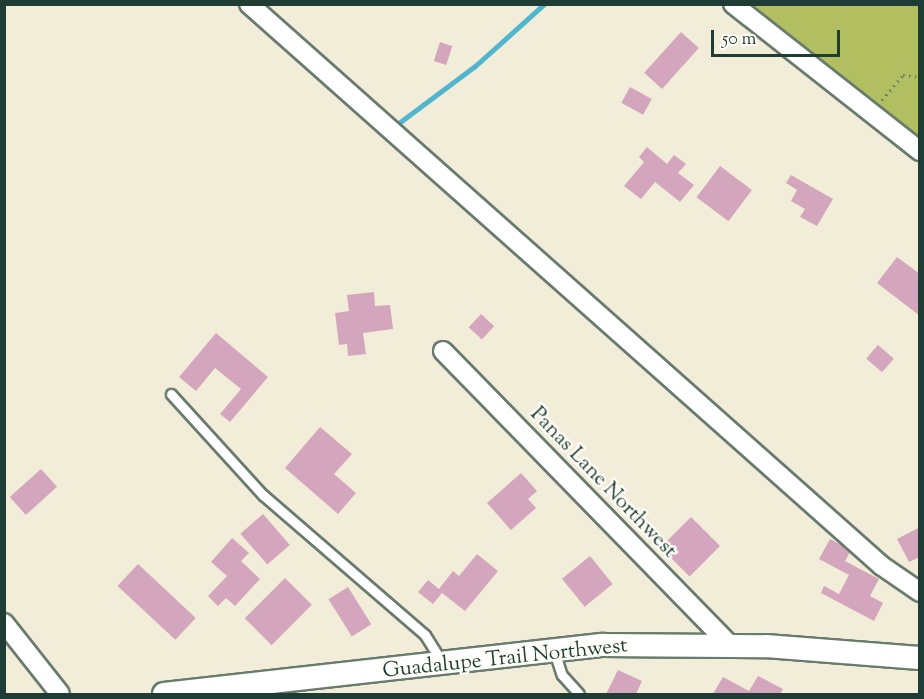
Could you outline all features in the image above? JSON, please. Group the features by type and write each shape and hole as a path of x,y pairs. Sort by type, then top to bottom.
{"street":[{"path":"249,4 882,566 920,592"},
{"path":"733,4 920,151"},
{"name":"Panas Lane Northwest","path":"443,351 731,646"},
{"path":"4,622 60,694"},
{"name":"Guadalupe Trail Northwest","path":"164,694 603,645 731,646 920,658"}],"lane":[{"path":"171,394 264,495 425,635 444,664"},
{"path":"554,651 562,675 579,694"}],"path":[{"path":"880,102 903,75 920,77"}],"green space":[{"path":"750,5 919,5 919,138"}],"building":[{"path":"681,32 699,48 662,89 644,73"},
{"path":"440,42 452,46 446,65 434,61"},
{"path":"630,87 652,99 643,115 621,103"},
{"path":"647,147 667,164 674,155 686,164 678,173 694,185 680,202 655,182 641,199 624,186 644,162 639,157"},
{"path":"720,166 752,190 728,221 697,197"},
{"path":"791,175 833,199 817,226 800,217 805,209 791,201 797,190 786,183"},
{"path":"897,257 920,274 920,316 877,283"},
{"path":"374,292 375,306 390,305 393,329 363,333 366,354 348,356 347,344 339,345 335,313 349,311 347,295"},
{"path":"481,314 494,326 482,339 469,327"},
{"path":"216,333 268,377 230,422 220,414 241,389 215,368 196,391 179,377"},
{"path":"878,345 894,359 882,372 866,359"},
{"path":"320,427 352,454 334,474 356,493 338,514 285,468"},
{"path":"41,469 57,487 26,515 10,497"},
{"path":"521,473 537,491 528,499 536,508 511,530 487,503"},
{"path":"263,514 290,545 267,565 240,534"},
{"path":"691,517 720,546 690,576 661,547"},
{"path":"920,527 920,557 909,562 897,539"},
{"path":"232,538 249,553 241,561 260,579 235,606 226,598 218,606 208,596 227,576 211,562"},
{"path":"830,539 851,550 845,561 879,579 870,596 883,603 874,621 821,593 824,586 839,594 849,575 819,559"},
{"path":"477,554 498,571 465,611 442,593 433,604 418,592 428,580 439,589 453,571 459,576"},
{"path":"590,556 613,584 585,607 562,579"},
{"path":"138,564 196,618 175,640 118,586"},
{"path":"285,578 312,605 272,645 245,618"},
{"path":"348,587 371,624 352,637 328,599"},
{"path":"618,670 642,681 636,694 606,694"},
{"path":"758,676 783,689 780,694 713,694 723,677 749,691"}],"waterway":[{"path":"392,128 475,66 544,4"}]}
